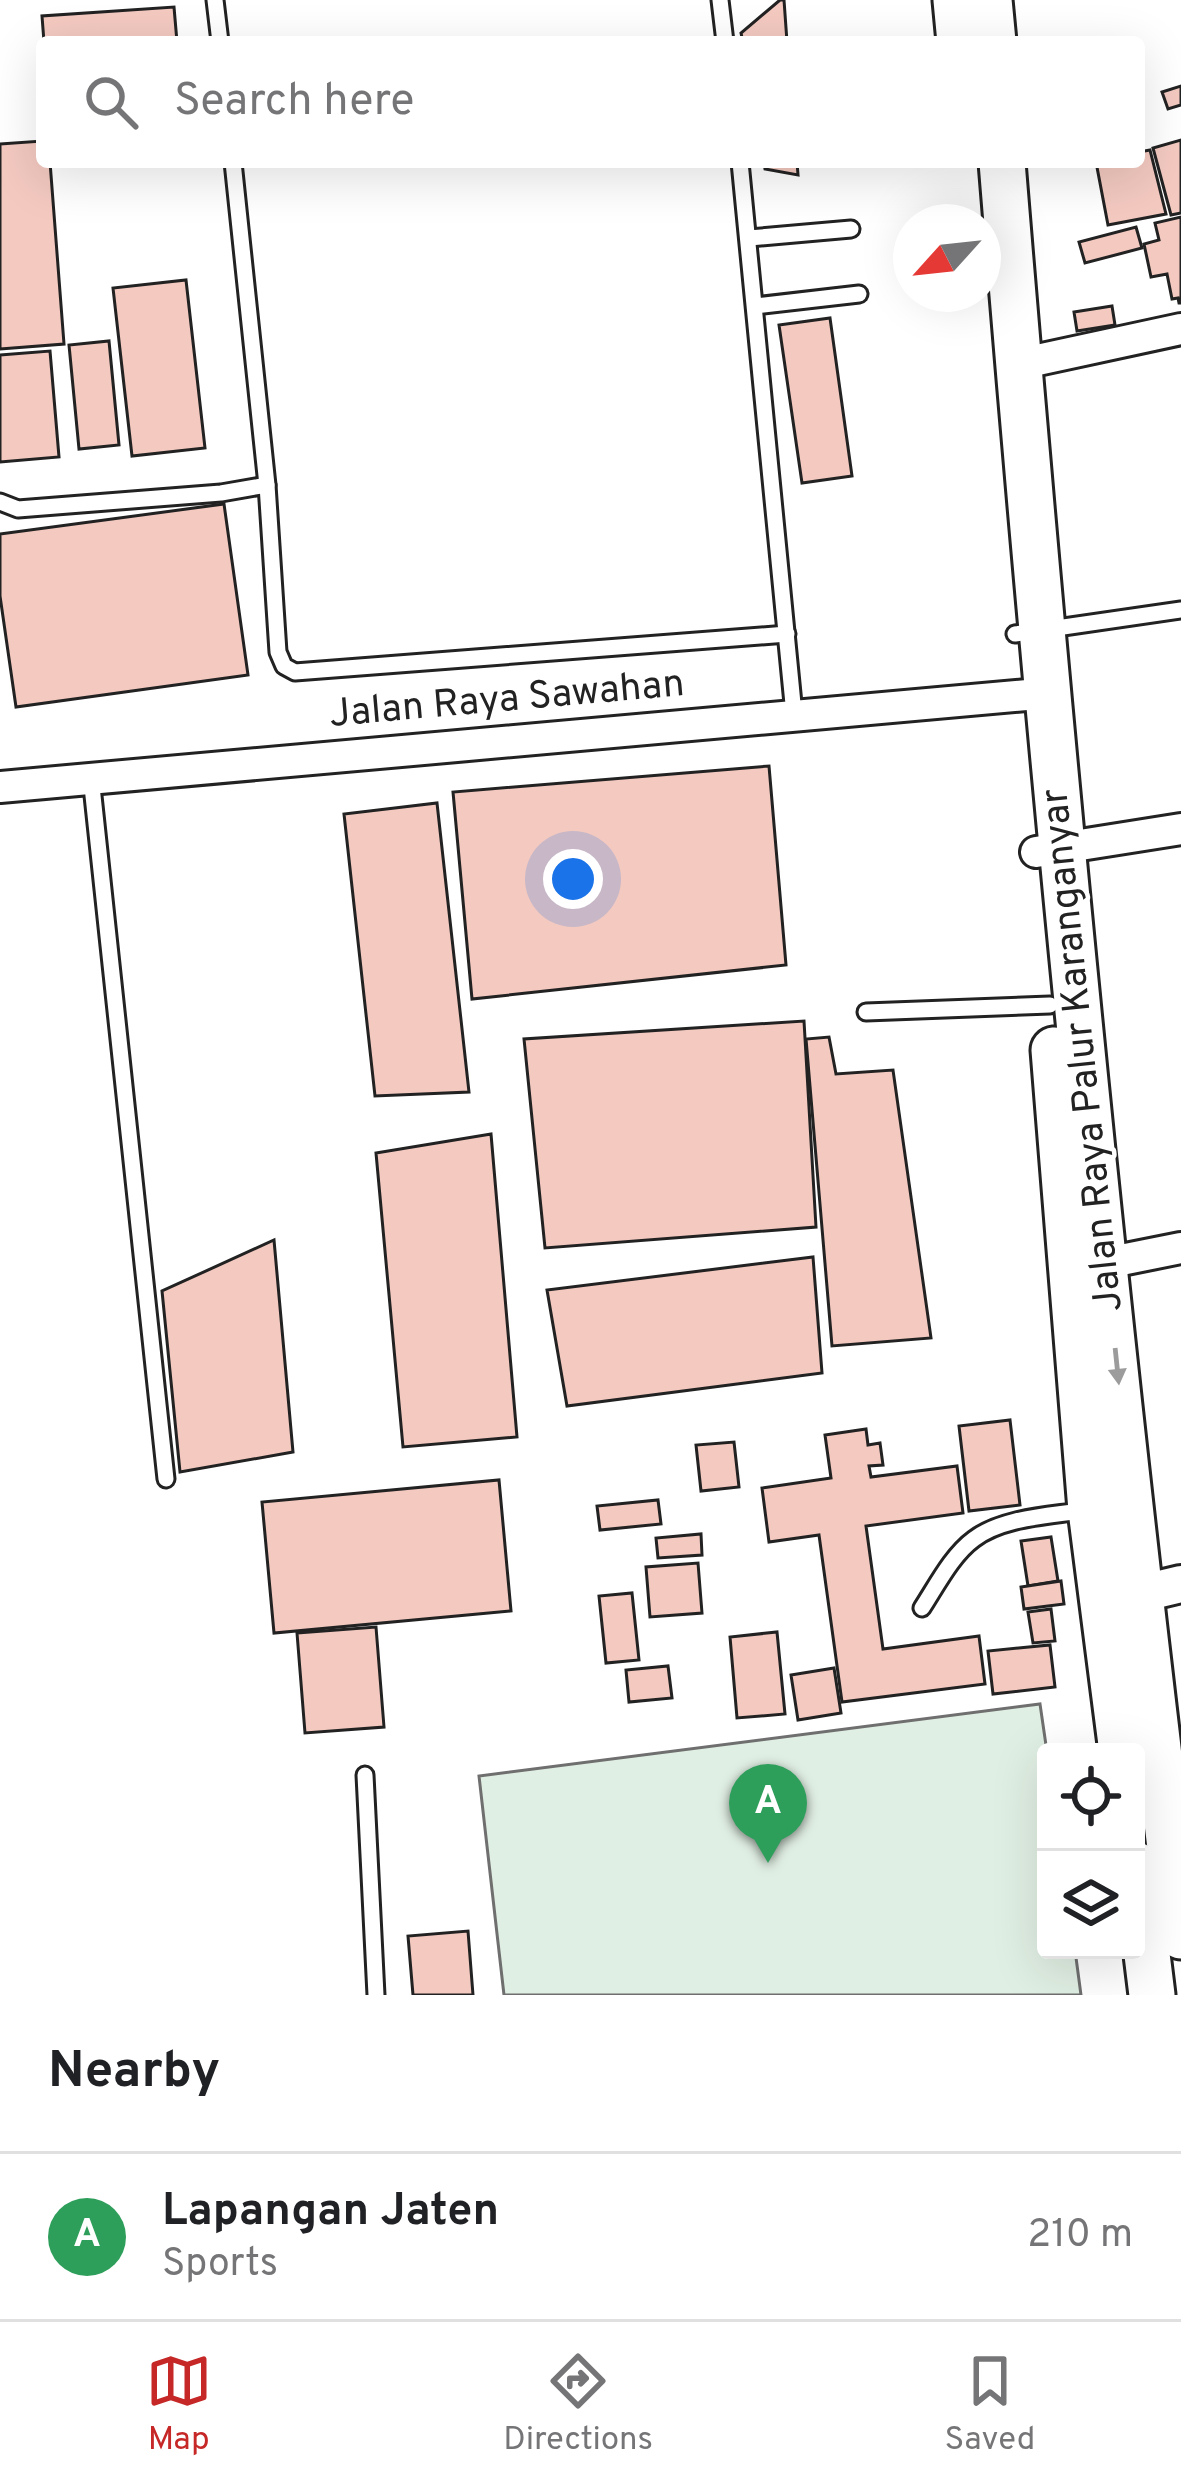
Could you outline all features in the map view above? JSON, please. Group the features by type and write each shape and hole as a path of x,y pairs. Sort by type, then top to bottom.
{"main road":[{"path":"956,0 959,36"},
{"path":"989,0 992,36"},
{"path":"972,168 974,204"},
{"name":"Jalan Raya Palur Karanganyar","path":"1003,168 1039,360 1054,628 1035,695 1077,845 1129,1258 1111,1506"},
{"name":"Jalan Raya Palur Karanganyar","path":"987,312 1054,628"},
{"name":"Jalan Raya Palur Karanganyar","path":"1077,845 1050,1004 1111,1506 1145,1592 1181,1936"},
{"name":"Jalan Raya Palur Karanganyar","path":"1123,1743 1145,1592"},
{"path":"1145,1938 1152,1995"}],"street":[{"path":"1039,360 1181,329"},
{"name":"Jalan Raya Sawahan","path":"0,787 1035,695"},
{"path":"1077,845 1181,829"},
{"path":"1129,1258 1181,1248"}],"lane":[{"path":"215,0 219,36"},
{"path":"720,0 724,36"},
{"path":"233,168 267,485 278,652 284,666 295,671 787,634"},
{"path":"741,168 794,714"},
{"path":"748,238 851,229"},
{"path":"755,306 859,294"},
{"path":"0,502 17,508 221,493 267,485"},
{"path":"1054,628 1181,610"},
{"path":"91,777 166,1479"},
{"path":"866,1012 1050,1004"},
{"path":"922,1608 958,1554 976,1537 1000,1526 1111,1506"},
{"path":"365,1775 376,1995"}],"green space":[{"path":"1040,1704 1046,1743 1037,1743 1037,1959 1076,1959 1081,1995 504,1995 479,1776"}],"building":[{"path":"780,0 784,0 787,36 741,33"},
{"path":"174,7 176,36 44,36 42,16"},
{"path":"1181,86 1181,105 1168,109 1162,92"},
{"path":"1181,140 1181,213 1171,215 1153,148"},
{"path":"36,141 36,168 50,168 64,344 0,349 0,144"},
{"path":"1150,150 1166,214 1108,225 1097,168 1145,168 1145,151"},
{"path":"797,168 798,175 765,169"},
{"path":"1181,217 1179,303 1178,298 1172,299 1167,274 1151,277 1144,244 1159,240 1155,223"},
{"path":"1136,227 1142,248 1085,263 1079,242"},
{"path":"186,280 205,448 132,456 113,288"},
{"path":"1112,306 1115,325 1077,331 1074,312"},
{"path":"830,318 852,476 802,483 779,325"},
{"path":"109,341 119,445 79,449 69,345"},
{"path":"50,351 59,457 0,462 0,355"},
{"path":"224,504 248,675 16,707 0,596 0,534"},
{"path":"769,766 786,965 472,999 453,792"},
{"path":"437,803 469,1092 375,1096 344,814"},
{"path":"804,1021 816,1227 545,1248 524,1039"},
{"path":"829,1037 836,1074 893,1070 931,1338 832,1346 806,1039"},
{"path":"491,1134 517,1437 403,1447 376,1153"},
{"path":"274,1240 293,1452 180,1472 162,1291"},
{"path":"813,1257 822,1373 567,1406 547,1290"},
{"path":"1010,1420 1020,1505 969,1511 959,1426"},
{"path":"866,1429 868,1445 880,1443 883,1465 869,1466 871,1477 957,1466 963,1513 866,1526 883,1649 979,1636 985,1684 842,1702 819,1535 769,1542 762,1488 831,1478 825,1435"},
{"path":"734,1442 739,1487 701,1491 696,1445"},
{"path":"499,1480 511,1611 274,1633 262,1502"},
{"path":"658,1500 661,1524 600,1530 597,1506"},
{"path":"701,1534 702,1555 658,1558 656,1538"},
{"path":"1051,1537 1058,1581 1028,1586 1021,1541"},
{"path":"698,1563 702,1613 650,1617 646,1567"},
{"path":"1061,1581 1064,1604 1024,1609 1021,1587"},
{"path":"632,1593 639,1660 606,1663 599,1596"},
{"path":"1051,1609 1055,1641 1033,1643 1028,1612"},
{"path":"376,1627 384,1727 305,1733 297,1633"},
{"path":"777,1632 785,1714 737,1718 730,1637"},
{"path":"1050,1645 1055,1687 993,1694 988,1651"},
{"path":"668,1666 672,1698 629,1702 626,1670"},
{"path":"834,1668 841,1713 798,1720 791,1675"},
{"path":"468,1931 473,1995 413,1995 408,1936"}],"place":[{"name":"Lapangan Jaten","path":"768,1863"}]}
